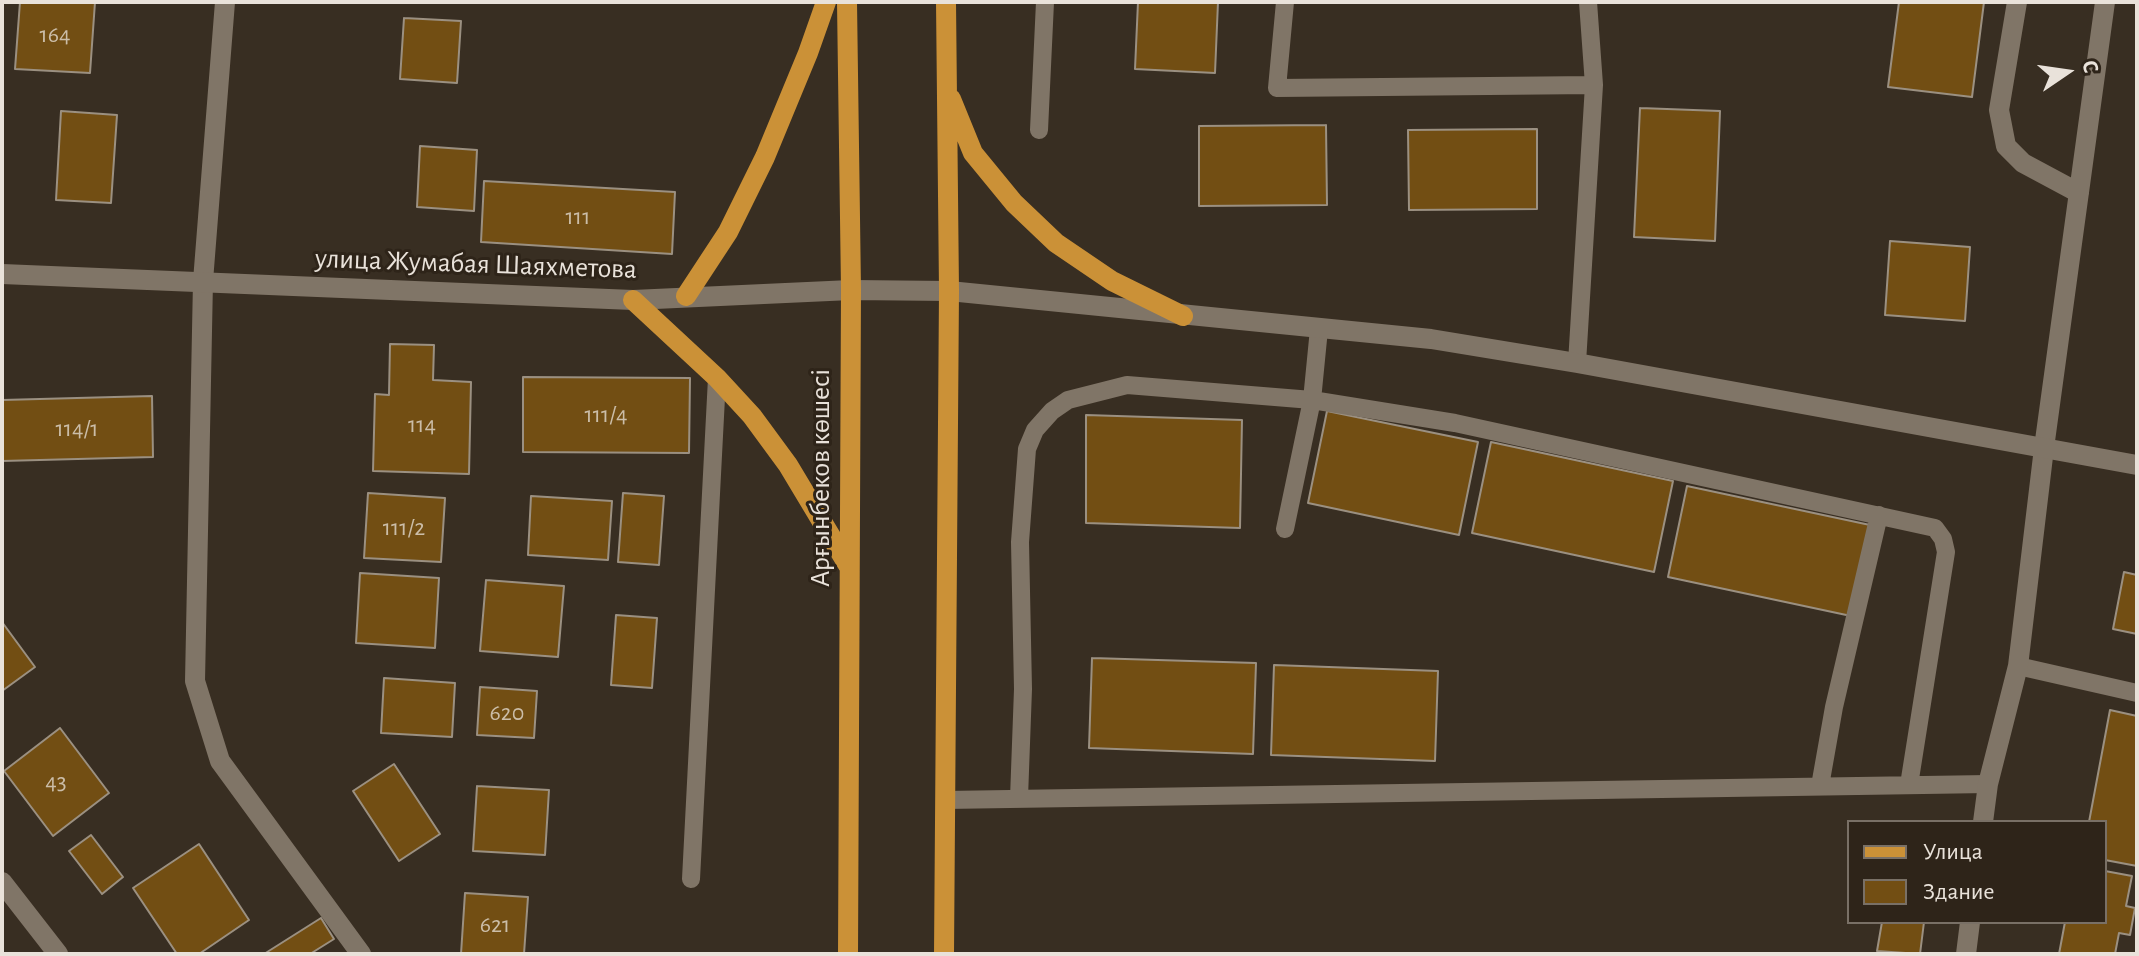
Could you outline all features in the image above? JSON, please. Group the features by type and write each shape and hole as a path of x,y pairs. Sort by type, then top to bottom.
{"main road":[{"path":"686,296 728,232 765,157 826,2"},
{"name":"Арғынбеков көшесі","path":"847,2 851,290 848,954"},
{"path":"944,954 949,291 946,2"},
{"path":"946,87 973,153 1014,203 1056,243 1112,281 1183,316"},
{"path":"633,300 717,378 752,416 788,465 848,565"}],"street":[{"path":"225,2 203,281 195,681 220,761 361,954"},
{"path":"2017,2 1999,110 2006,146 2023,163 2079,193"},
{"path":"1983,820 1988,784 2018,666 2044,448 2105,2"},
{"name":"улица Жумабая Шаяхметова","path":"2,274 633,300 851,290 949,291 1431,339 2137,465"},
{"path":"2,882 58,954"},
{"path":"1966,954 1970,924"}],"lane":[{"path":"1039,130 1045,2"},
{"path":"1285,2 1277,88 1594,85"},
{"path":"1577,363 1594,85 1588,2"},
{"path":"1285,529 1312,400 1319,329"},
{"path":"691,879 717,378"},
{"path":"1019,798 1023,689 1020,542 1027,449 1035,430 1052,411 1068,400 1127,385 1312,400 1455,423 1935,528 1943,539 1946,552 1909,785"},
{"path":"1820,786 1834,707 1879,515"},
{"path":"2018,666 2137,693"},
{"path":"945,800 1988,784"}],"building":[{"path":"20,2 95,2 90,73 15,69"},
{"path":"1138,2 1218,2 1215,73 1135,69"},
{"path":"1899,2 1984,2 1972,97 1888,87"},
{"path":"404,18 461,21 457,83 400,79"},
{"path":"1640,108 1720,111 1715,241 1634,237"},
{"path":"61,111 117,115 111,203 56,200"},
{"path":"1326,125 1327,205 1199,206 1199,126"},
{"path":"1537,129 1537,209 1409,210 1408,130"},
{"path":"420,146 477,150 474,211 417,207"},
{"path":"484,181 675,192 672,254 481,242"},
{"path":"1890,241 1970,247 1965,321 1885,315"},
{"path":"390,344 434,345 433,380 471,382 469,474 373,471 375,394 389,395"},
{"path":"523,377 690,378 689,453 523,452"},
{"path":"152,396 153,457 2,461 2,400"},
{"path":"1327,411 1478,442 1459,535 1308,503"},
{"path":"1086,415 1242,420 1240,528 1086,523"},
{"path":"1491,442 1673,481 1654,572 1472,533"},
{"path":"1687,486 1870,525 1851,616 1668,577"},
{"path":"368,493 445,498 441,562 364,558"},
{"path":"623,493 664,496 659,565 618,562"},
{"path":"531,496 612,501 608,560 528,555"},
{"path":"2124,572 2137,575 2137,634 2113,629"},
{"path":"360,573 439,578 435,648 356,643"},
{"path":"486,580 564,586 558,657 480,651"},
{"path":"616,615 657,618 652,688 611,685"},
{"path":"2,622 35,667 2,691"},
{"path":"1092,658 1256,663 1253,754 1089,748"},
{"path":"1274,665 1438,671 1435,761 1271,755"},
{"path":"384,678 455,683 452,737 381,733"},
{"path":"480,687 537,691 534,738 477,735"},
{"path":"2110,710 2137,716 2137,866 2107,860 2107,820 2089,820"},
{"path":"60,728 109,793 53,836 4,771"},
{"path":"394,764 440,834 399,861 353,791"},
{"path":"477,786 549,790 545,855 473,851"},
{"path":"91,835 123,877 102,894 69,851"},
{"path":"199,844 249,920 199,954 177,954 133,888"},
{"path":"2107,871 2132,876 2126,906 2135,908 2130,935 2119,933 2115,954 2059,954 2065,924 2107,924"},
{"path":"465,893 528,897 524,954 461,954"},
{"path":"321,918 334,939 310,954 264,954"},
{"path":"1882,924 1924,924 1920,954 1877,951"}]}
